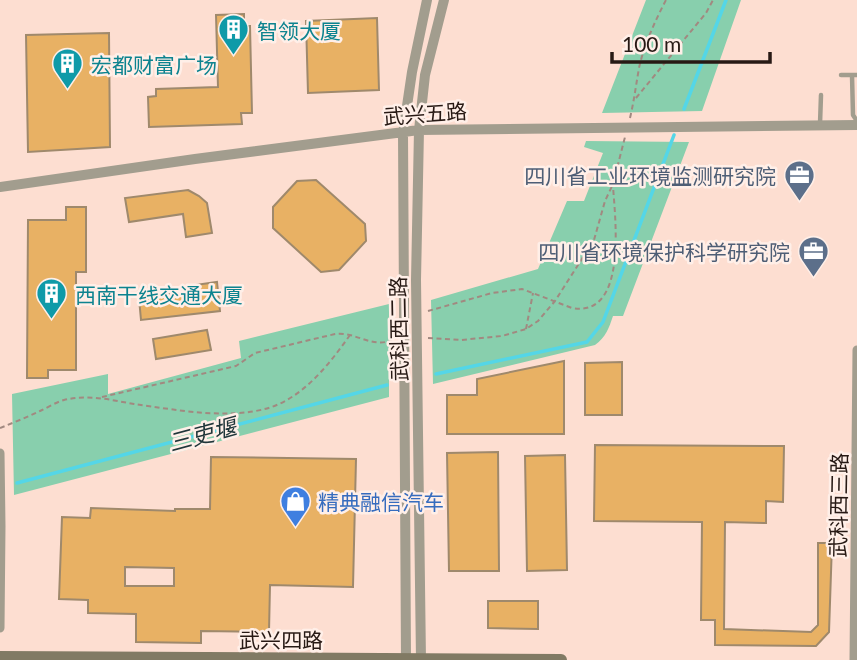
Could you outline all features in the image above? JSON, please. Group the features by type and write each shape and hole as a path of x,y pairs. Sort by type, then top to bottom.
{"main road":[{"name":"武兴四路","path":"0,657 561,660"}],"street":[{"name":"武科西二路","path":"406,659 403,133 427,0"},
{"name":"武科西二路","path":"421,659 417,337 419,130 425,75 444,0"},
{"name":"武兴五路","path":"0,187 419,130 857,123"},
{"name":"武科西三路","path":"854,660 857,350"},
{"path":"0,453 0,628"}],"lane":[{"path":"841,75 854,75 853,115 857,123"},
{"path":"820,125 821,95"}],"path":[{"path":"417,337 461,340 502,336 526,329 538,321 555,301 594,240 605,201 613,184 635,99 639,66 650,33 666,0"},
{"path":"635,99 706,13 713,0"},
{"path":"417,314 492,293 522,289 580,309 598,302 604,296 614,262 616,222 613,184"},
{"path":"526,329 533,292"},
{"path":"0,428 64,400 99,397 236,366 255,353 342,333 383,344 404,331"},
{"path":"99,397 152,407 230,415 268,408 301,391 335,356 350,335"}],"green space":[{"path":"646,0 741,0 702,111 602,113"},
{"path":"586,141 689,142 623,316 613,316 604,335 595,345 433,384 431,300 538,269 567,201 584,201 603,153 584,147"},
{"path":"389,304 389,397 14,495 12,394 108,374 108,394 241,358 239,341"}],"building":[{"name":"智领大厦","path":"244,14 244,26 250,26 252,113 241,113 242,124 149,127 148,97 156,96 156,89 218,87 216,15"},
{"path":"377,18 379,90 308,93 306,21"},
{"name":"宏都财富广场","path":"109,33 110,147 28,152 26,35"},
{"path":"316,180 365,224 366,241 339,270 321,272 273,228 273,207 297,181"},
{"path":"188,190 207,203 212,233 186,237 183,214 129,222 125,198"},
{"name":"西南干线交通大厦","path":"66,207 86,207 86,272 76,272 76,370 48,370 48,378 27,378 28,220 66,220"},
{"path":"217,282 220,311 141,320 139,298 196,291 195,285"},
{"path":"207,330 211,350 156,359 153,339"},
{"path":"564,361 564,434 447,434 447,395 477,395 477,379"},
{"path":"622,362 622,415 585,415 585,363"},
{"path":"595,445 784,446 783,502 766,501 766,523 725,522 724,629 811,632 818,625 818,543 832,543 829,632 816,646 715,645 715,620 701,620 702,522 594,521"},
{"path":"498,452 499,571 449,571 447,453"},
{"path":"565,455 567,570 527,571 525,456"},
{"path":"211,457 356,459 353,587 270,585 269,632 201,631 201,643 136,642 136,614 88,613 88,600 59,599 62,517 90,518 91,508 175,511 210,509","holes":["125,567 174,568 174,586 125,586"]},
{"path":"488,601 538,601 538,629 488,628"}],"waterway":[{"name":"三吏堰","path":"684,109 726,0"},
{"name":"三吏堰","path":"436,374 587,342 603,322 674,135"},
{"name":"三吏堰","path":"17,483 387,385"}],"place":[{"name":"智领大厦","path":"234,57"},
{"name":"宏都财富广场","path":"68,91"},
{"name":"四川省工业环境监测研究院","path":"799,202"},
{"name":"四川省环境保护科学研究院","path":"813,278"},
{"name":"西南干线交通大厦","path":"52,321"},
{"name":"精典融信汽车","path":"295,528"}]}
